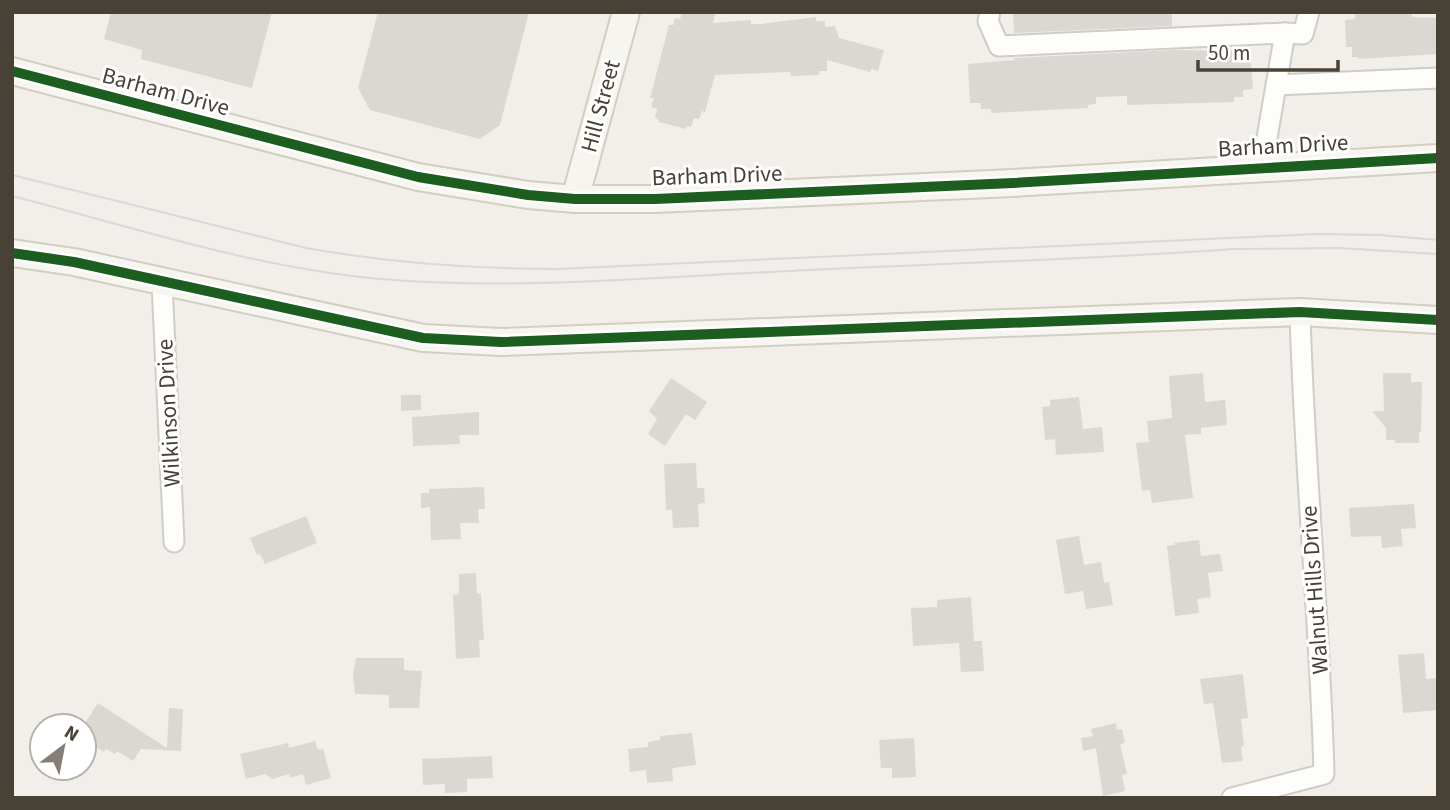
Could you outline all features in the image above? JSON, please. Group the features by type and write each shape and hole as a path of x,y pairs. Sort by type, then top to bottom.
{"street":[{"name":"Hill Street","path":"575,200 626,12"},
{"path":"990,12 988,21 999,46 1303,34 1310,12"},
{"path":"1262,167 1285,33"},
{"name":"Barham Drive","path":"12,71 418,177 575,200 655,199 1000,183 1438,158"},
{"path":"1276,85 1438,78"},
{"path":"12,253 74,262 423,338 500,342 1300,312 1438,320"},
{"name":"Wilkinson Drive","path":"162,283 174,542"},
{"name":"Walnut Hills Drive","path":"1232,798 1324,774 1300,312"}],"building":[{"path":"111,12 272,12 252,88 141,59 142,50 104,39"},
{"path":"378,12 529,12 500,125 480,139 370,110 358,88"},
{"path":"682,12 716,12 713,23 751,20 751,24 760,24 816,17 816,21 825,21 825,27 835,26 839,38 884,50 878,71 871,69 870,72 827,60 827,71 819,71 819,75 791,76 790,72 715,75 705,112 702,111 699,119 694,118 691,127 686,126 686,129 659,122 655,118 657,109 651,107 654,98 650,98 669,25 673,25 675,18 680,19"},
{"path":"1013,12 1172,12 1172,26 1014,33"},
{"path":"1355,12 1412,12 1412,17 1438,18 1438,54 1359,59 1352,57 1352,47 1346,47 1345,20 1355,19"},
{"path":"1173,50 1250,51 1253,89 1243,90 1243,97 1234,97 1234,102 1127,105 1127,96 1096,97 1096,104 1088,105 1088,108 991,113 991,109 981,109 981,103 970,103 968,64 1015,60 1014,58"},
{"path":"1203,373 1205,402 1225,400 1227,425 1201,428 1201,434 1185,435 1193,498 1152,503 1150,490 1142,491 1136,443 1149,442 1147,421 1172,418 1169,376"},
{"path":"1383,373 1411,373 1411,382 1422,382 1419,443 1395,443 1395,440 1386,440 1386,428 1372,411 1384,411"},
{"path":"671,378 707,402 695,420 686,414 665,446 648,434 657,419 649,411"},
{"path":"401,395 421,395 421,410 401,411"},
{"path":"1079,397 1083,429 1102,427 1104,452 1056,455 1055,439 1045,440 1042,407 1050,406 1050,400"},
{"path":"479,412 479,435 459,435 460,444 413,446 412,417"},
{"path":"696,463 697,488 704,488 705,503 698,504 699,527 673,528 672,510 666,510 664,464"},
{"path":"484,487 485,509 478,509 479,523 460,523 461,539 431,540 430,507 421,508 421,493 429,493 429,489"},
{"path":"1414,504 1416,528 1401,529 1403,546 1382,548 1381,536 1351,537 1349,508"},
{"path":"306,516 317,543 265,564 260,554 257,555 250,538"},
{"path":"1079,536 1084,565 1101,562 1104,583 1109,582 1113,605 1086,609 1083,591 1065,594 1056,540"},
{"path":"1199,540 1201,556 1220,554 1223,571 1208,573 1211,597 1197,599 1199,613 1175,616 1167,546"},
{"path":"476,573 477,594 481,593 484,640 479,640 480,657 456,659 453,595 459,594 459,574"},
{"path":"971,597 974,641 982,641 984,671 961,672 959,643 913,646 911,608 937,607 937,600"},
{"path":"1424,653 1426,679 1438,678 1438,710 1403,713 1398,655"},
{"path":"356,658 404,658 404,670 422,671 419,708 389,708 389,695 355,694 353,676"},
{"path":"1243,674 1248,718 1241,719 1243,761 1222,763 1213,703 1204,704 1200,679"},
{"path":"98,703 167,748 169,708 183,709 181,751 141,749 133,761 117,751 115,754 106,749 104,752 98,748 98,712 92,712"},
{"path":"1116,723 1117,730 1122,729 1125,743 1120,744 1127,774 1122,775 1125,791 1103,796 1096,748 1083,751 1081,738 1093,736 1091,729"},
{"path":"692,733 696,765 672,768 673,781 647,783 646,770 630,772 628,749 648,747 648,742 660,740 660,736"},
{"path":"914,738 916,777 892,778 892,768 881,768 879,740"},
{"path":"315,741 318,750 323,749 331,778 306,785 303,774 290,778 289,774 272,779 265,774 246,779 240,754 288,743 289,748"},
{"path":"492,756 493,778 467,779 467,792 445,793 445,784 423,785 422,759"}],"tram line":[{"path":"12,175 306,248 400,261 495,268 558,269 1317,234 1380,235 1438,240"},
{"path":"12,196 194,245 287,266 333,274 429,282 575,282 1234,249 1339,248 1438,254"}],"cycle path":[{"path":"12,71 418,177 528,195 575,199 655,199 1013,183 1438,158"},
{"path":"12,253 74,262 423,338 501,342 1300,312 1438,320"}]}
